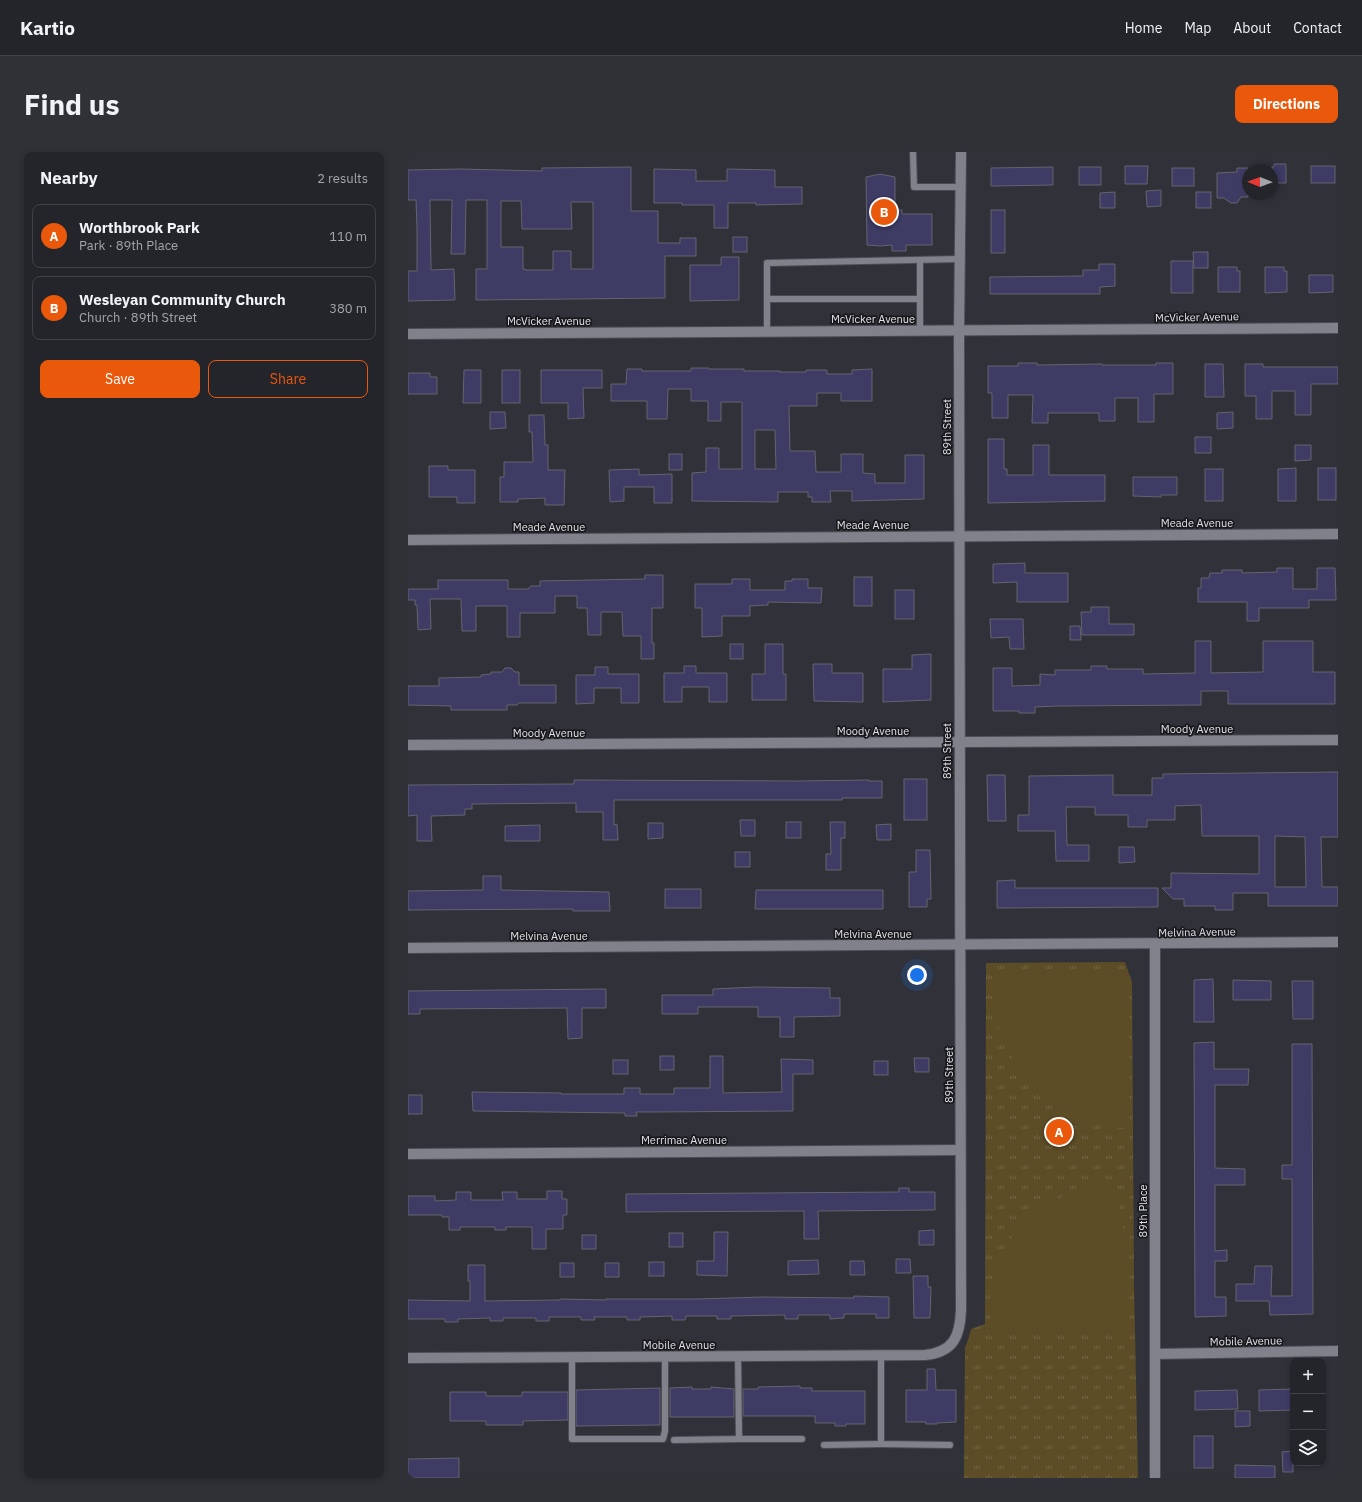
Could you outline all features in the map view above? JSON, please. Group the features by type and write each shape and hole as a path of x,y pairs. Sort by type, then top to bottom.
{"street":[{"name":"89th Street","path":"949,1346 957,1336 961,1323 959,331 961,152"},
{"name":"McVicker Avenue","path":"408,334 1338,328"},
{"name":"Meade Avenue","path":"408,540 1338,534"},
{"name":"Moody Avenue","path":"408,746 1338,740"},
{"name":"Melvina Avenue","path":"408,948 1338,942"},
{"name":"89th Place","path":"1155,944 1155,1478"},
{"name":"Merrimac Avenue","path":"408,1154 960,1150"},
{"name":"Mobile Avenue","path":"408,1358 932,1354 949,1346"},
{"name":"Mobile Avenue","path":"1155,1354 1338,1352"}],"lane":[{"path":"913,152 914,187 961,188"},
{"path":"767,331 767,263 960,259"},
{"path":"920,260 920,331"},
{"path":"767,299 920,299"},
{"path":"880,1355 881,1444"},
{"path":"738,1356 739,1439"},
{"path":"572,1357 572,1439 663,1439 665,1431 665,1357"},
{"path":"674,1440 802,1440"},
{"path":"824,1445 950,1445"}],"green space":[{"path":"1125,962 1132,982 1134,1283 1138,1478 964,1478 965,1347 971,1329 985,1324 986,963"},
{"path":"992,972 1116,973 1126,983 1128,1049 1127,1128 1097,1125 1077,1117 1061,1108 1031,1083 1009,1052 1001,1035 994,1007"},
{"path":"1115,1181 1128,1256 1128,1312 1124,1333 991,1334 991,1299 993,1278 1000,1257 1010,1239 1023,1223 1055,1200 1074,1192"}],"building":[{"path":"1278,164 1286,164 1286,183 1278,183"},
{"path":"1125,166 1148,166 1147,184 1125,184"},
{"path":"1311,166 1335,166 1335,183 1311,183"},
{"path":"631,167 631,211 658,211 658,243 680,243 680,238 696,238 696,256 665,256 665,298 476,300 476,269 487,269 487,200 466,200 465,254 451,254 452,200 430,200 431,270 454,269 455,300 408,301 408,271 417,271 417,229 416,200 408,200 408,170 460,169 542,171 542,168","holes":["501,201 521,201 522,229 572,229 571,202 593,202 593,269 571,269 571,251 553,251 553,270 523,269 523,247 501,247"]},
{"path":"1053,167 1053,185 991,186 991,168"},
{"path":"1079,167 1101,167 1101,185 1079,185"},
{"path":"1172,168 1194,168 1194,186 1172,186"},
{"path":"1237,168 1242,168 1242,197 1237,203 1231,203 1224,198 1217,198 1217,173 1237,172"},
{"path":"654,169 696,170 696,181 727,181 727,169 775,170 775,187 802,187 802,204 756,205 756,203 728,203 728,228 714,228 714,205 654,203"},
{"path":"880,174 895,177 895,210 902,210 902,214 932,214 932,245 906,245 906,251 892,251 892,245 867,245 866,177"},
{"path":"1161,190 1161,206 1147,207 1146,191"},
{"path":"1115,192 1115,208 1100,208 1100,193"},
{"path":"1196,192 1211,192 1211,208 1196,208"},
{"path":"991,210 1005,210 1005,253 991,253"},
{"path":"733,237 747,237 747,252 733,252"},
{"path":"1193,252 1208,252 1208,268 1194,268"},
{"path":"721,257 739,257 739,300 690,301 690,265 721,265"},
{"path":"1171,261 1193,261 1193,293 1171,293"},
{"path":"1099,264 1115,264 1115,286 1100,287 1100,294 990,294 990,277 1083,276 1083,270 1099,270"},
{"path":"1218,267 1237,267 1237,271 1240,271 1240,292 1218,292"},
{"path":"1265,267 1284,267 1284,271 1287,271 1287,292 1265,293"},
{"path":"1309,275 1333,275 1333,292 1309,293"},
{"path":"1018,363 1037,363 1037,365 1156,365 1156,363 1173,363 1173,394 1154,394 1154,422 1138,422 1138,398 1115,398 1115,421 1099,421 1099,413 1048,413 1048,423 1032,423 1033,395 1008,395 1008,418 992,418 992,393 988,393 988,366 1018,366"},
{"path":"1205,364 1223,364 1224,397 1205,397"},
{"path":"1245,364 1263,364 1263,367 1338,367 1338,384 1311,384 1311,415 1295,415 1295,391 1272,391 1272,419 1256,419 1256,396 1245,396"},
{"path":"691,368 744,369 744,371 780,372 827,370 827,374 852,374 852,370 872,369 872,401 841,401 841,393 817,393 817,406 789,406 790,451 815,451 816,472 841,472 841,454 863,454 863,473 875,474 875,483 905,483 905,455 924,455 924,499 852,501 852,491 830,491 831,502 812,502 812,497 808,497 808,492 778,492 778,502 692,501 692,473 706,472 706,448 719,448 719,469 742,469 742,402 721,402 721,421 708,421 708,401 691,401 691,389 668,389 667,419 647,419 647,401 611,401 611,384 626,384 627,369 642,369 642,371 691,371","holes":["755,430 775,430 776,469 755,469"]},
{"path":"464,370 481,370 481,403 463,403"},
{"path":"502,370 520,370 520,403 502,403"},
{"path":"541,370 602,370 602,388 583,388 584,418 568,419 568,403 541,403"},
{"path":"408,373 430,373 430,377 437,377 437,394 408,394"},
{"path":"490,412 505,412 506,428 490,429"},
{"path":"1233,412 1233,428 1217,429 1217,413"},
{"path":"529,415 544,415 545,445 548,445 548,470 565,470 564,505 545,505 545,498 518,499 518,502 500,502 500,477 504,477 504,462 533,462 532,432 529,432"},
{"path":"1195,437 1211,437 1211,453 1195,453"},
{"path":"988,439 1004,439 1004,469 1007,469 1007,475 1033,475 1033,445 1049,445 1049,475 1105,475 1105,501 988,503"},
{"path":"1295,445 1311,445 1311,460 1295,461"},
{"path":"669,454 682,454 682,470 669,470"},
{"path":"429,466 448,466 448,470 475,470 475,503 457,503 457,497 429,497"},
{"path":"1296,468 1296,501 1278,501 1278,469"},
{"path":"1318,468 1336,468 1336,500 1318,500"},
{"path":"639,469 639,475 672,474 672,503 654,503 654,487 624,487 624,501 610,502 609,470"},
{"path":"1205,469 1223,469 1223,501 1205,501"},
{"path":"1133,477 1177,477 1177,495 1161,495 1161,497 1133,496"},
{"path":"1025,563 1025,573 1068,573 1068,602 1017,602 1017,582 993,583 993,564"},
{"path":"1277,568 1293,568 1293,589 1317,589 1317,568 1335,568 1336,600 1309,600 1309,608 1259,608 1259,621 1247,621 1247,602 1198,602 1198,588 1201,588 1201,578 1209,578 1210,573 1222,573 1222,570 1242,570 1242,573 1277,572"},
{"path":"645,575 663,575 663,608 652,608 652,643 654,643 654,659 641,659 641,636 623,636 622,612 601,612 601,635 588,635 587,608 577,608 577,596 555,596 555,613 520,613 520,637 507,637 507,606 476,606 476,631 462,631 461,599 430,599 431,629 418,630 417,605 415,605 415,600 408,600 408,589 438,589 438,580 508,580 508,589 528,589 531,586 540,586 540,581 645,579"},
{"path":"854,577 872,577 872,606 854,606"},
{"path":"732,579 750,579 750,590 785,590 785,581 792,581 792,579 808,579 808,588 822,588 821,603 768,602 768,605 750,606 750,616 722,616 722,636 702,637 702,608 695,608 695,584 732,584"},
{"path":"895,590 914,590 914,619 895,619"},
{"path":"1091,607 1109,607 1109,624 1134,624 1134,635 1082,635 1081,612 1091,612"},
{"path":"990,619 1023,619 1024,649 1010,649 1009,637 991,638"},
{"path":"1070,626 1080,626 1081,640 1070,640"},
{"path":"1195,641 1211,641 1211,673 1263,672 1263,641 1313,641 1313,672 1335,672 1335,704 1228,704 1228,691 1201,691 1201,705 1035,707 1035,713 1019,713 1019,711 993,711 993,668 1012,668 1012,686 1040,685 1040,674 1055,675 1055,670 1091,670 1091,666 1107,666 1107,669 1143,669 1143,674 1195,673"},
{"path":"730,644 743,644 743,659 730,659"},
{"path":"765,644 783,644 783,674 786,674 786,700 752,700 752,674 765,674"},
{"path":"931,654 931,700 883,702 883,669 912,669 912,655"},
{"path":"813,664 832,664 832,673 863,673 863,702 814,701"},
{"path":"684,666 696,666 696,673 727,673 727,702 709,702 709,687 682,687 682,702 664,702 664,673 684,673"},
{"path":"595,667 608,667 608,674 639,674 639,703 621,703 621,688 594,688 594,703 576,704 576,675 595,675"},
{"path":"505,668 511,668 515,672 519,672 519,685 556,685 556,703 519,703 517,705 507,705 507,710 451,710 451,706 408,705 408,686 439,686 439,678 481,677 481,675 491,674 491,672 502,672"},
{"path":"1338,772 1338,837 1321,837 1322,887 1338,887 1338,906 1268,906 1268,893 1233,893 1233,910 1215,910 1215,906 1184,906 1184,899 1173,899 1162,888 1171,888 1171,873 1259,874 1259,836 1202,836 1201,805 1175,806 1175,820 1147,820 1147,827 1128,827 1128,815 1095,815 1095,807 1066,807 1067,845 1089,845 1089,861 1056,861 1055,831 1018,831 1018,815 1029,815 1029,776 1113,775 1113,795 1152,795 1152,778 1163,778 1163,774","holes":["1275,836 1305,837 1306,887 1275,887"]},
{"path":"987,775 1005,775 1006,821 988,821"},
{"path":"904,779 927,779 927,820 904,820"},
{"path":"574,780 869,780 882,781 882,798 842,798 842,800 614,800 614,825 617,824 618,840 603,840 603,812 576,812 576,803 472,804 472,809 465,809 465,815 431,816 432,841 417,841 417,815 408,816 408,785 574,784"},
{"path":"740,820 755,820 755,836 741,836"},
{"path":"786,822 801,822 801,838 786,838"},
{"path":"830,822 845,822 845,838 841,838 841,870 826,870 826,854 831,854"},
{"path":"648,823 663,823 663,838 648,839"},
{"path":"891,824 891,840 877,840 876,825"},
{"path":"540,825 540,841 505,841 505,826"},
{"path":"1119,847 1134,847 1135,862 1119,863"},
{"path":"916,850 930,850 931,899 927,899 927,907 909,907 909,872 916,872"},
{"path":"735,852 750,852 750,867 735,867"},
{"path":"483,876 501,876 501,890 609,892 610,911 573,911 573,909 408,910 408,891 483,890"},
{"path":"1015,880 1015,888 1158,888 1158,907 997,908 997,881"},
{"path":"665,889 701,889 701,908 665,908"},
{"path":"756,890 883,890 883,909 755,909"},
{"path":"1213,979 1214,1022 1194,1022 1194,980"},
{"path":"1233,980 1271,981 1271,1000 1233,1000"},
{"path":"1292,981 1313,981 1313,1019 1293,1019"},
{"path":"756,987 830,988 830,998 840,998 840,1016 794,1017 794,1037 780,1037 780,1017 758,1017 758,1007 698,1007 698,1014 662,1014 662,995 713,995 713,989"},
{"path":"606,989 606,1008 582,1008 582,1038 568,1039 567,1008 420,1009 420,1014 408,1014 408,991"},
{"path":"1214,1042 1214,1069 1249,1069 1248,1085 1215,1085 1215,1168 1245,1169 1245,1185 1215,1185 1215,1251 1227,1250 1227,1261 1215,1261 1215,1297 1226,1297 1226,1316 1195,1317 1194,1043"},
{"path":"1292,1044 1312,1044 1313,1314 1270,1315 1269,1301 1236,1301 1236,1284 1254,1284 1255,1266 1272,1266 1271,1296 1292,1296 1292,1179 1282,1179 1282,1165 1292,1165"},
{"path":"660,1056 674,1056 674,1070 660,1070"},
{"path":"710,1056 723,1056 723,1093 782,1092 781,1059 813,1060 813,1074 793,1074 793,1111 636,1112 637,1116 625,1116 625,1113 473,1111 472,1092 624,1094 624,1088 640,1088 640,1094 674,1094 674,1088 710,1088"},
{"path":"914,1058 929,1058 929,1072 915,1072"},
{"path":"613,1060 628,1060 628,1074 613,1074"},
{"path":"874,1061 888,1061 888,1075 874,1075"},
{"path":"408,1095 422,1095 422,1114 408,1114"},
{"path":"899,1188 909,1188 909,1192 935,1192 935,1210 818,1211 819,1239 804,1239 804,1211 626,1212 626,1194 899,1192"},
{"path":"547,1191 562,1191 562,1199 567,1199 567,1215 563,1215 563,1229 546,1229 546,1249 532,1249 532,1227 506,1227 506,1230 495,1230 495,1227 460,1227 460,1230 449,1230 449,1217 442,1217 442,1215 408,1215 408,1196 435,1196 435,1201 456,1200 456,1192 471,1192 471,1200 503,1200 502,1192 517,1192 517,1199 547,1199"},
{"path":"934,1230 934,1245 919,1245 919,1231"},
{"path":"714,1232 728,1232 727,1276 697,1275 697,1261 714,1261"},
{"path":"669,1233 683,1233 683,1247 669,1247"},
{"path":"582,1235 596,1235 596,1249 582,1249"},
{"path":"896,1259 910,1259 911,1273 896,1273"},
{"path":"818,1260 819,1274 788,1275 788,1261"},
{"path":"850,1261 864,1261 865,1275 850,1275"},
{"path":"649,1262 664,1262 664,1276 649,1276"},
{"path":"560,1263 574,1263 574,1277 560,1277"},
{"path":"605,1263 619,1263 619,1277 605,1277"},
{"path":"468,1265 485,1265 485,1301 762,1297 854,1298 854,1296 889,1297 889,1318 876,1318 876,1314 844,1314 844,1318 830,1319 830,1315 798,1315 798,1319 785,1319 785,1315 731,1316 731,1319 717,1319 717,1316 686,1316 685,1320 672,1320 672,1316 640,1317 640,1320 627,1320 627,1317 594,1317 595,1320 581,1320 581,1317 549,1317 549,1321 536,1321 536,1318 503,1318 503,1321 490,1321 490,1318 458,1319 458,1322 445,1322 445,1319 408,1319 408,1300 470,1301"},
{"path":"913,1276 928,1276 928,1287 931,1287 930,1318 914,1318"},
{"path":"927,1369 935,1369 936,1390 956,1390 956,1422 926,1424 926,1422 906,1422 906,1390 927,1390"},
{"path":"800,1386 800,1388 812,1388 812,1391 865,1391 865,1424 846,1424 846,1426 835,1426 835,1423 815,1423 815,1416 743,1416 743,1389 758,1389 758,1387"},
{"path":"692,1387 692,1389 711,1389 711,1387 734,1389 734,1417 670,1417 670,1388"},
{"path":"660,1388 660,1425 576,1426 576,1390"},
{"path":"1290,1389 1290,1410 1259,1411 1259,1390"},
{"path":"1237,1390 1238,1409 1195,1410 1195,1391"},
{"path":"450,1392 486,1392 486,1396 522,1396 522,1392 568,1392 568,1420 523,1421 523,1425 486,1425 486,1421 450,1421"},
{"path":"1235,1411 1250,1411 1250,1426 1235,1427"},
{"path":"1194,1436 1213,1436 1213,1468 1194,1468"},
{"path":"1290,1451 1290,1466 1293,1466 1293,1472 1283,1472 1282,1452"},
{"path":"459,1458 459,1478 408,1478 408,1459"},
{"path":"1235,1465 1275,1466 1275,1478 1235,1478"}],"place":[{"name":"Wesleyan Community Church","path":"884,212"},
{"name":"Worthbrook Park","path":"1059,1132"}]}
